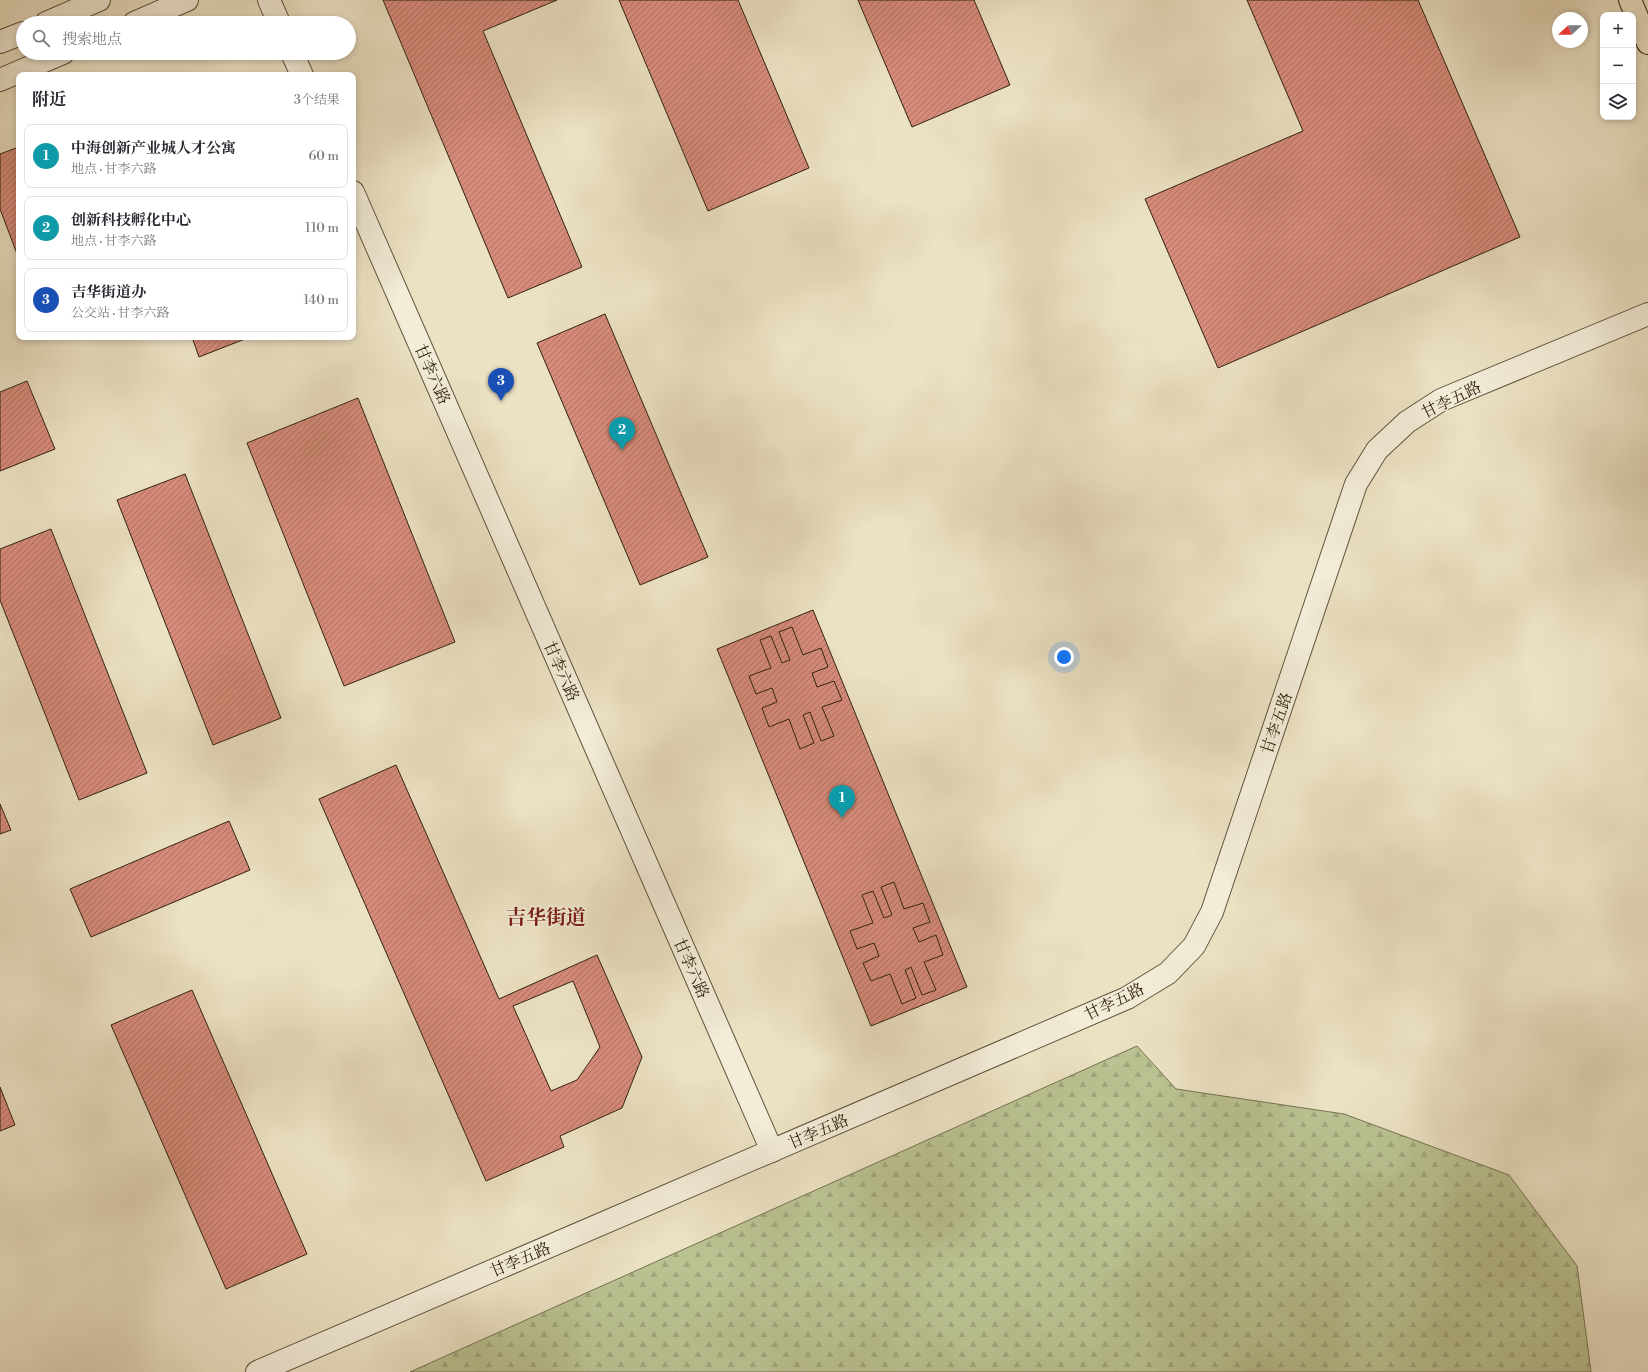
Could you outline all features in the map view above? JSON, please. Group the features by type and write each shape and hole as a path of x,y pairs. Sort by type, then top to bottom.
{"main road":[{"path":"1630,0 1648,43"}],"street":[{"path":"62,16 99,0"},
{"path":"150,16 187,0"},
{"path":"269,0 276,16"},
{"path":"0,42 16,36"},
{"path":"19,72 47,60"},
{"path":"295,60 301,72"},
{"path":"0,80 16,73"},
{"name":"甘李六路","path":"356,199 772,1151"},
{"name":"甘李五路","path":"257,1372 1127,998 1168,973 1194,946 1212,912 1356,484 1377,450 1407,422 1441,400 1648,314"}],"green space":[{"path":"1137,1046 1176,1089 1344,1114 1509,1175 1577,1266 1591,1372 410,1372"}],"building":[{"path":"383,0 557,0 483,31 582,267 508,298"},
{"path":"619,0 738,0 809,168 708,211"},
{"path":"858,0 974,0 1010,85 912,127"},
{"path":"1247,0 1418,0 1520,237 1218,368 1145,199 1303,131"},
{"path":"16,148 16,251 0,209 0,154"},
{"path":"605,314 708,557 640,585 537,343"},
{"path":"193,340 242,340 199,357"},
{"path":"27,381 55,449 0,471 0,392"},
{"path":"358,398 455,642 344,686 247,443"},
{"path":"185,474 281,718 213,745 117,500"},
{"path":"51,529 147,773 79,800 0,600 0,549"},
{"path":"813,610 967,987 871,1026 717,649"},
{"path":"792,627 803,655 821,648 828,667 812,673 817,687 834,681 842,700 822,707 834,736 821,741 810,712 803,715 814,743 800,749 789,719 769,727 762,708 777,702 772,688 756,694 749,676 771,668 760,640 771,636 782,663 790,660 779,632"},
{"path":"396,765 499,999 597,955 642,1057 622,1108 560,1136 564,1147 486,1181 319,799","holes":["573,981 600,1047 577,1080 551,1091 513,1006"]},
{"path":"0,804 11,830 0,834"},
{"path":"229,821 250,870 91,937 70,889"},
{"path":"894,882 904,909 923,903 930,922 913,928 919,942 936,935 943,955 924,962 936,990 922,995 911,967 905,970 916,998 902,1004 890,974 871,981 863,963 879,956 874,943 857,949 850,931 873,923 862,895 873,891 884,918 892,915 881,887"},
{"path":"192,990 307,1254 226,1289 111,1025"},
{"path":"0,1087 15,1125 0,1131"}],"place":[{"name":"吉华街道办","path":"501,401"},
{"name":"创新科技孵化中心","path":"622,450"},
{"name":"中海创新产业城人才公寓","path":"842,818"}],"district":[{"name":"吉华街道","path":"546,917"}]}
